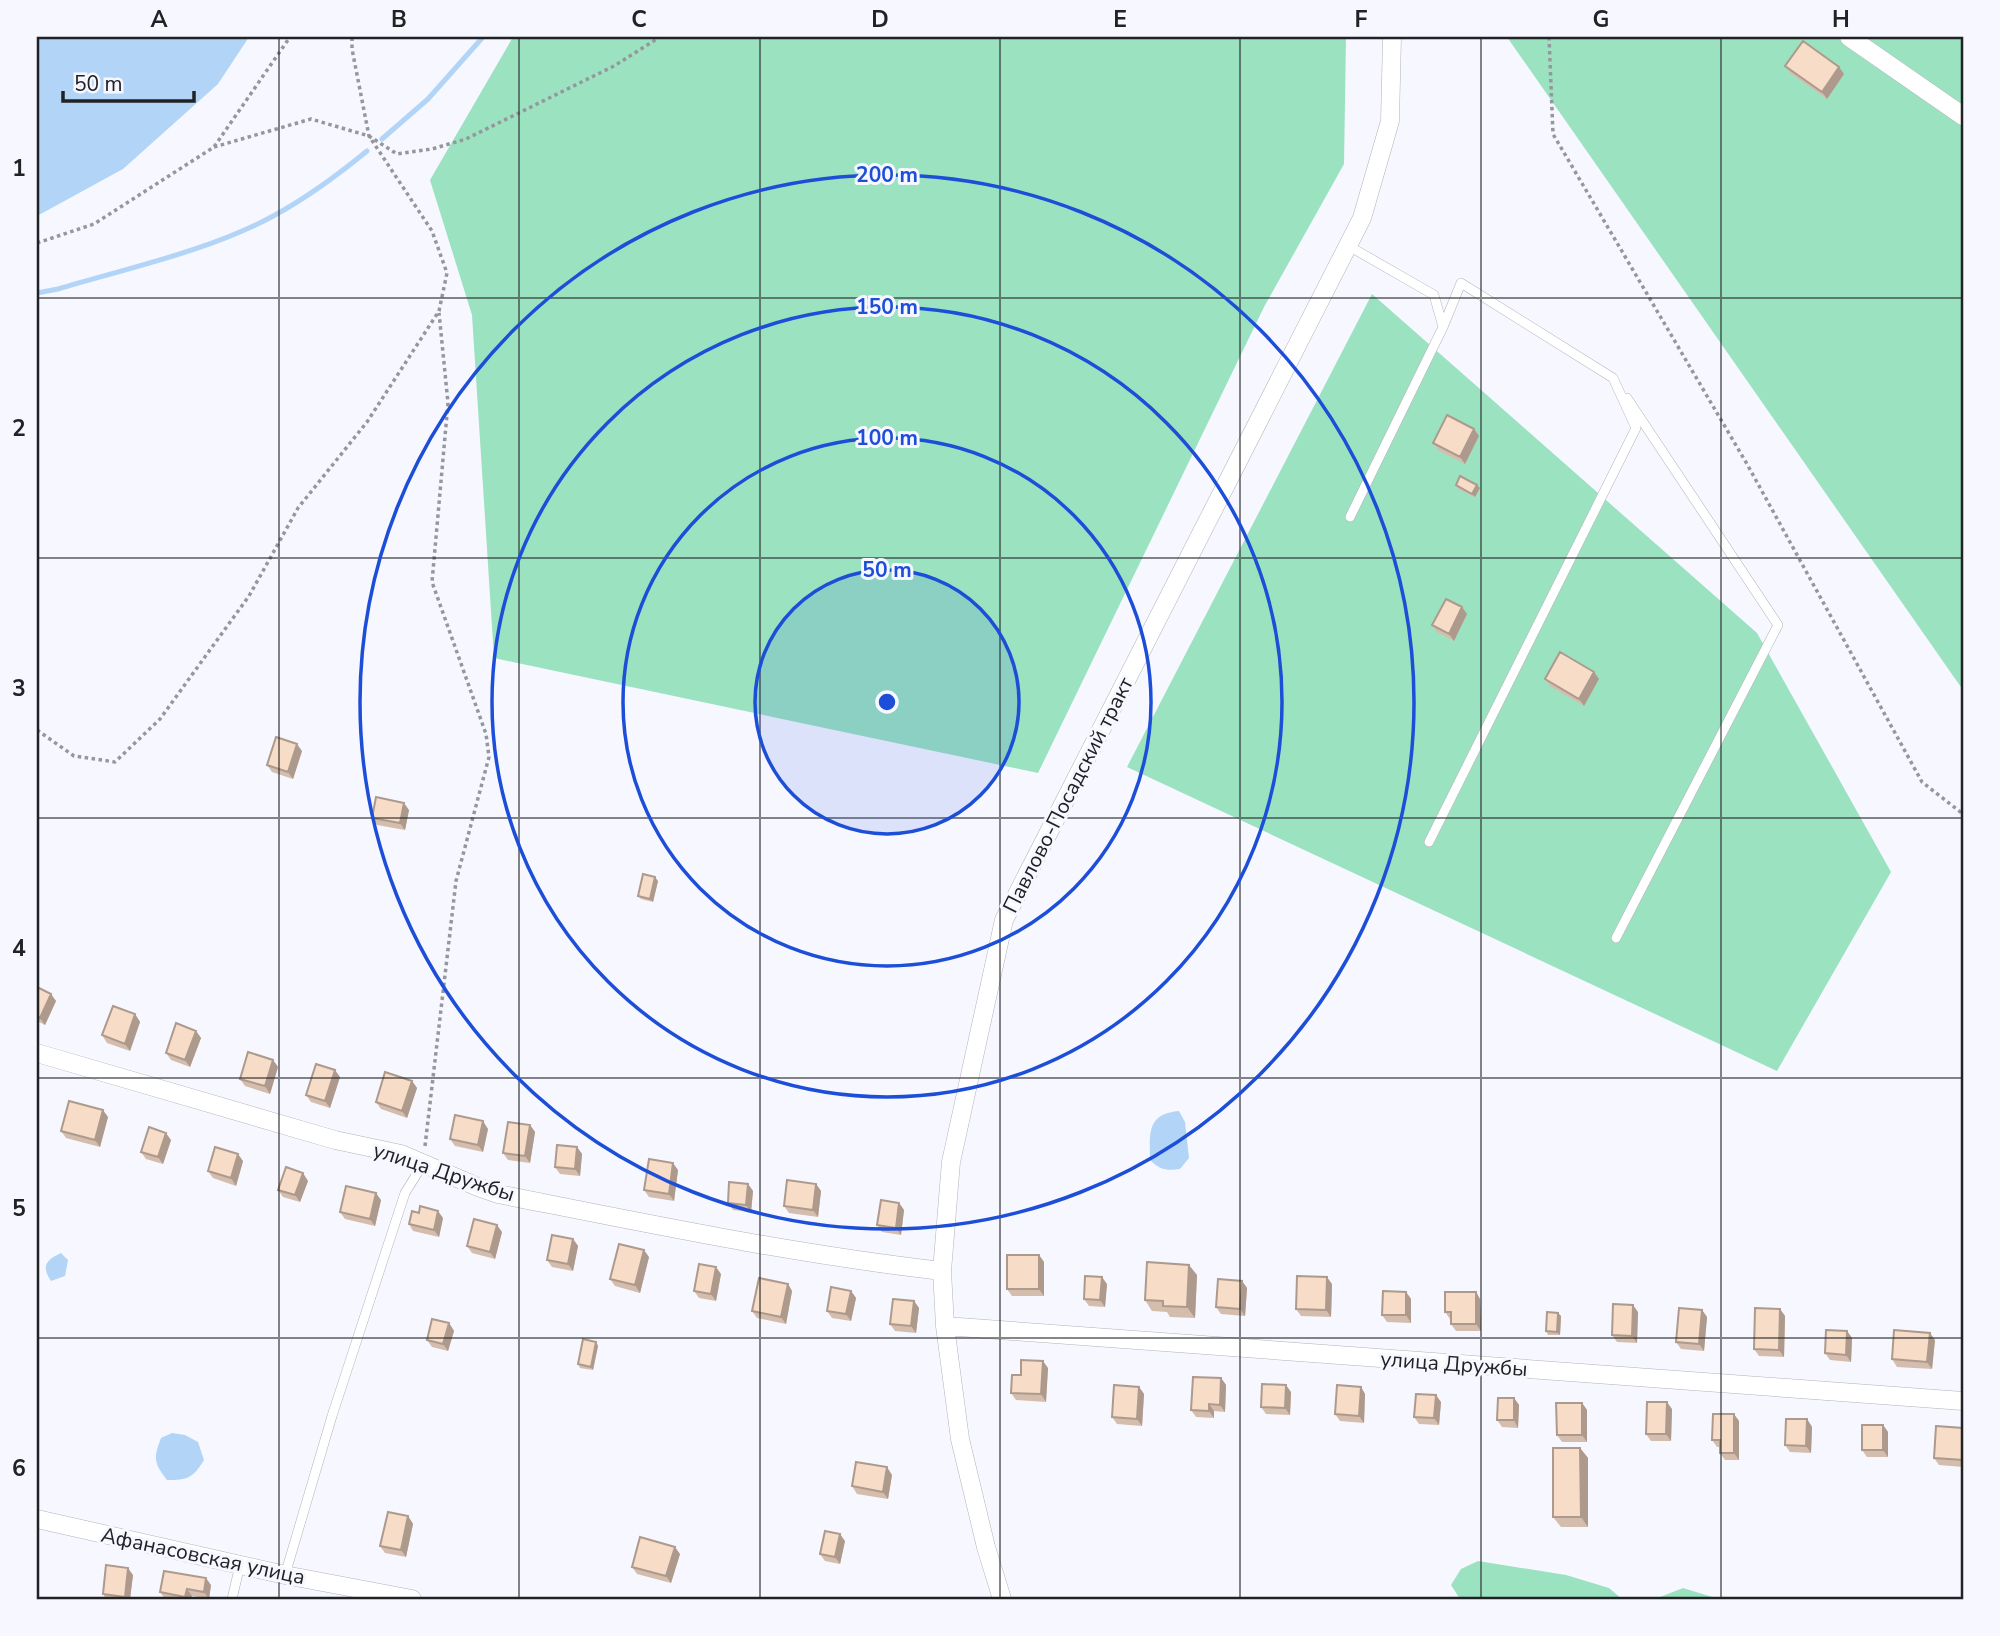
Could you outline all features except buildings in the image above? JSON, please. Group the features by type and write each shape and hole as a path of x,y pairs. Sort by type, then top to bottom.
{"street":[{"name":"Павлово-Посадский тракт","path":"1002,1599 986,1547 960,1439 945,1326 942,1271 951,1162 1004,920 1362,218 1390,121 1392,37"},
{"path":"1849,37 1963,117"},
{"name":"улица Дружбы","path":"37,1053 335,1140 401,1154 498,1194 723,1239 877,1264 942,1271"},
{"name":"улица Дружбы","path":"945,1326 1963,1401"},
{"name":"Афанасовская улица","path":"37,1519 285,1575 412,1599"}],"lane":[{"path":"1347,245 1434,295 1443,327"},
{"path":"1350,517 1443,327 1461,283 1613,378 1778,625 1616,938"},
{"path":"1429,842 1636,428 1613,378"},
{"path":"285,1575 332,1416 405,1193 423,1164"},
{"path":"232,1599 240,1565"}],"path":[{"path":"214,147 290,37"},
{"path":"352,37 369,136 432,231 447,273 439,311 448,403 432,582 486,734 489,757 456,880 423,1164"},
{"path":"37,243 94,224 214,147 311,119 369,136 397,154 432,149 466,139 614,66 660,37"},
{"path":"1549,37 1553,134 1747,464 1922,782 1963,814"},
{"path":"37,730 75,756 114,762 160,719 249,596 298,508 367,422 439,311"}],"green space":[{"path":"513,37 1346,37 1344,164 1264,307 1038,773 494,658 472,315 430,180"},
{"path":"1507,37 1963,37 1963,690"},
{"path":"1372,294 1757,633 1891,872 1777,1071 1127,767"},
{"path":"1478,1561 1566,1575 1609,1588 1622,1599 1460,1599 1451,1585 1461,1569"},
{"path":"1683,1588 1719,1599 1655,1599"}],"water":[{"path":"37,37 249,37 218,84 123,169 37,216"},
{"path":"1179,1111 1185,1122 1189,1158 1180,1169 1164,1169 1150,1160 1150,1134 1155,1121 1161,1116"},
{"path":"61,1253 68,1260 65,1276 51,1281 46,1271 47,1264"},
{"path":"172,1433 185,1435 198,1442 204,1460 189,1477 167,1480 157,1465 156,1456 161,1438"}],"waterway":[{"path":"382,139 428,99 483,37"},
{"path":"37,293 169,257 250,227 311,193 367,151"}]}
